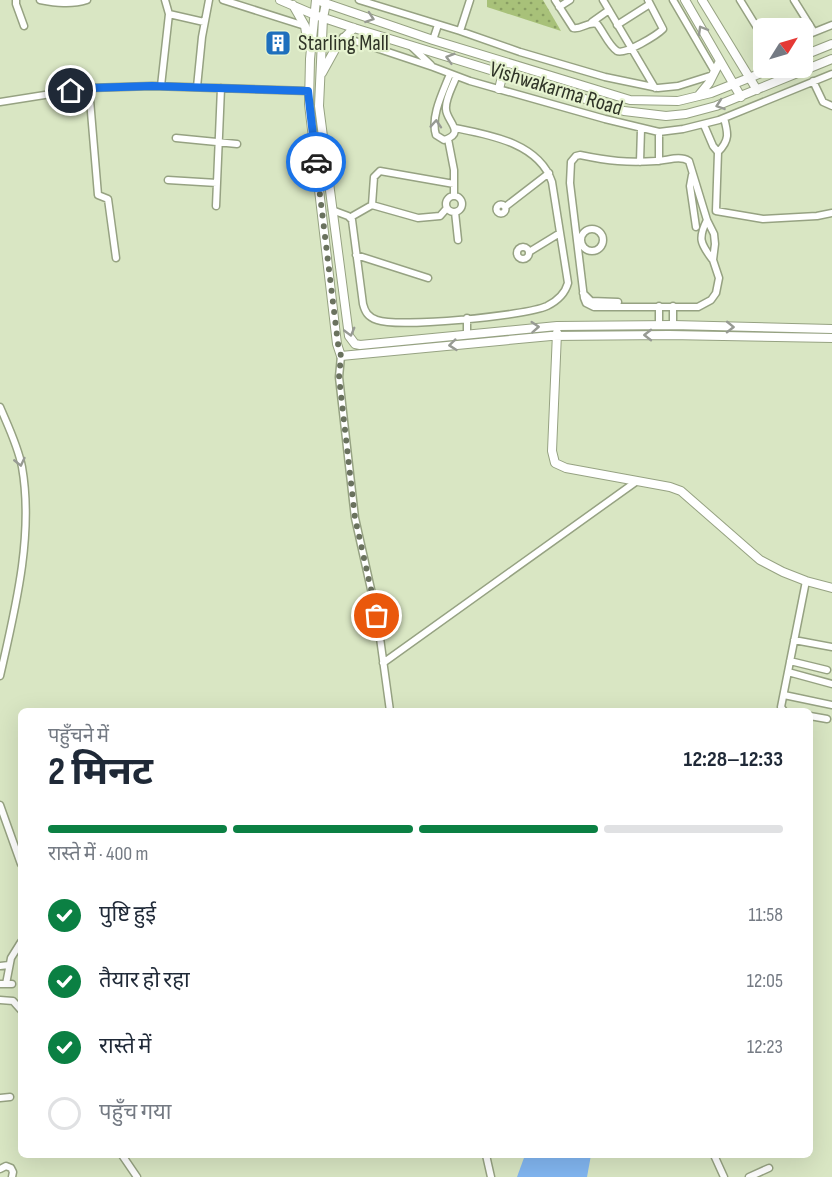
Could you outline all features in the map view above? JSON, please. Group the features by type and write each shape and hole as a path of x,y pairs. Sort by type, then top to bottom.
{"street":[{"path":"16,0 24,26"},
{"path":"40,0 63,3 87,0"},
{"path":"161,86 170,14 165,0"},
{"path":"223,0 305,26"},
{"name":"Vishwakarma Road","path":"280,0 354,28 624,111 643,114 666,116 687,114 741,97 832,59"},
{"path":"315,0 319,16 319,106 349,336 352,341 360,345 557,326 673,325 832,329"},
{"name":"Vishwakarma Road","path":"315,0 433,40 630,100 666,102 698,96 753,76"},
{"path":"361,0 520,52 605,77 657,88 678,86 715,73"},
{"path":"555,0 570,25 575,29 592,22 609,10"},
{"path":"559,7 570,0"},
{"path":"603,0 666,102"},
{"path":"673,0 715,73"},
{"path":"685,0 741,97"},
{"path":"740,0 753,21"},
{"path":"794,0 814,32 832,25"},
{"path":"705,1 757,90"},
{"path":"197,87 208,2"},
{"path":"460,31 467,2"},
{"path":"592,22 599,26 618,51 632,48 663,28 649,2 617,25"},
{"path":"326,3 319,16 310,59 308,91 336,332 341,356 339,377 355,518 373,594 390,708"},
{"path":"292,4 305,26 310,59"},
{"path":"170,14 204,22"},
{"path":"433,40 438,25"},
{"path":"320,77 343,37 354,28"},
{"path":"343,37 433,66 453,76 641,129 659,132 704,125 832,74"},
{"path":"813,52 832,44"},
{"path":"412,46 433,66"},
{"path":"698,96 715,73 720,61"},
{"path":"499,89 503,73"},
{"path":"351,217 363,304 370,317 394,323 526,312 550,305 566,290 568,283 549,172 534,157 512,143 455,128 447,115 446,108 453,76"},
{"path":"453,76 439,104 434,126 436,135 444,140 451,137 455,128"},
{"path":"813,81 823,102 832,106"},
{"path":"0,102 89,88 161,86 308,91"},
{"path":"89,88 98,195 108,199 116,258"},
{"path":"216,206 221,88"},
{"path":"718,152 725,145 729,136 724,118"},
{"path":"704,125 718,152 716,211 763,219 832,213"},
{"path":"640,162 641,129"},
{"path":"659,132 659,161"},
{"path":"176,138 237,144"},
{"path":"448,139 454,170 454,195"},
{"path":"707,220 700,236 702,245 713,260 719,278 711,300 698,307 594,307 586,303 583,293 581,249 570,183 571,162 573,158 580,155 619,163 686,159 691,164 707,220 715,239 713,260"},
{"path":"372,205 374,177 380,171 454,184"},
{"path":"693,171 690,186 696,226"},
{"path":"505,207 549,172"},
{"path":"168,180 217,183"},
{"path":"332,210 351,217 372,205 418,218 440,216 447,208 447,200 454,195"},
{"path":"454,195 462,203 461,208 455,212"},
{"path":"447,208 455,212"},
{"path":"455,212 458,240"},
{"path":"579,234 593,230 601,234 603,240 599,248 594,251 581,249"},
{"path":"529,252 560,233"},
{"path":"356,255 428,278"},
{"path":"583,293 591,301 618,302"},
{"path":"659,306 659,326"},
{"path":"673,306 673,325"},
{"path":"467,333 468,318"},
{"path":"557,326 552,451 555,463 566,468 681,491 760,560 806,581 832,588"},
{"path":"341,356 520,338 556,340 669,335 832,338"},
{"path":"0,407 22,466 27,519 24,552 0,676"},
{"path":"383,663 637,481"},
{"path":"782,708 806,581"},
{"path":"794,640 832,647"},
{"path":"790,661 827,670"},
{"path":"788,672 832,684"},
{"path":"784,695 832,705"},
{"path":"813,717 827,719"},
{"path":"0,806 18,856"},
{"path":"6,984 11,958 18,947"},
{"path":"0,966 9,965"},
{"path":"0,1000 13,1001 18,1007"},
{"path":"0,1098 10,1097"},
{"path":"124,1158 137,1177"},
{"path":"487,1158 491,1177"},
{"path":"715,1158 724,1177"},
{"path":"0,1169 9,1166 13,1172 12,1177"},
{"path":"749,1177 769,1168"}],"green space":[{"path":"487,0 543,0 561,31 487,7"}],"water":[{"path":"524,1158 590,1158 587,1177 517,1177"}],"way so far":[{"path":"316,162 341,356 339,377 351,491 377,616"}],"place":[{"name":"Starling Mall","path":"278,43"}],"route":[{"path":"71,91 89,88 152,86 308,91 316,162"}]}
